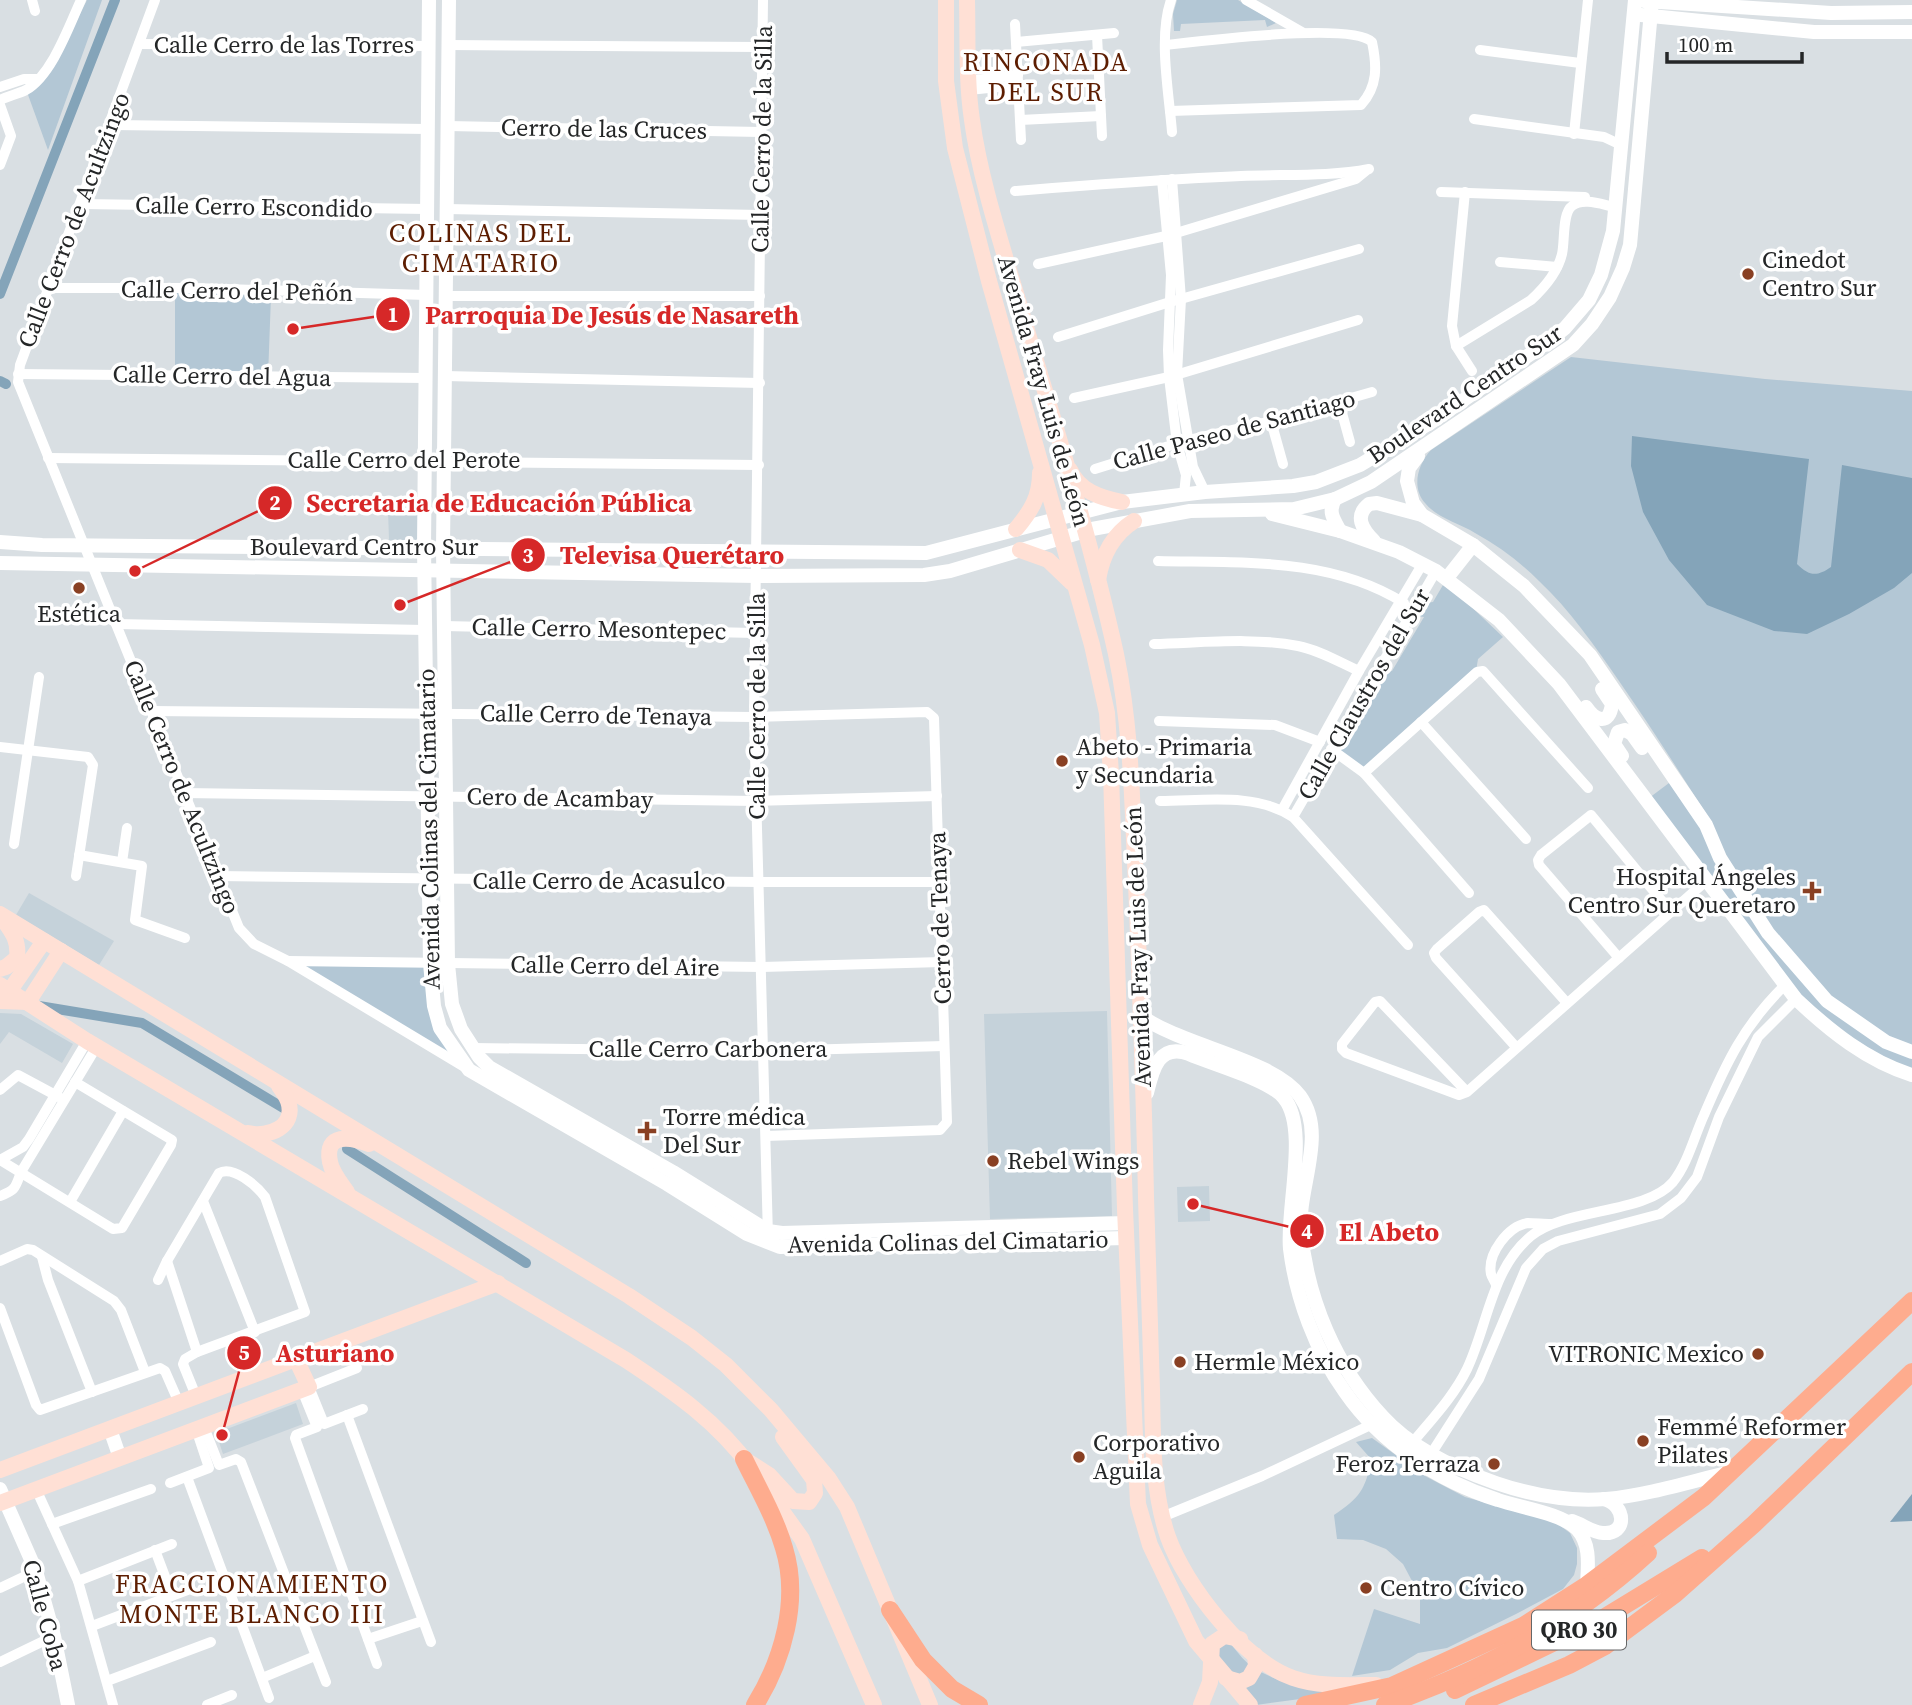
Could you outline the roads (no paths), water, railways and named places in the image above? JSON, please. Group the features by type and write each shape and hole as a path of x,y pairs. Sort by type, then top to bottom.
{"highway":[{"name":"QRO 30","path":"1305,1705 1392,1686 1523,1626 1587,1585 1692,1507 1912,1301"},
{"name":"QRO 30","path":"1475,1705 1569,1665 1605,1646 1675,1594 1912,1373"},
{"path":"744,1459 777,1528 785,1551 789,1576 787,1625 771,1675 755,1705"},
{"name":"QRO 30","path":"1418,1701 1566,1619 1668,1535 1692,1507"},
{"name":"QRO 30","path":"1385,1705 1418,1701 1511,1664 1602,1619 1704,1557 1730,1545"},
{"path":"890,1610 923,1660 952,1689 979,1705"},
{"path":"1352,1705 1396,1694 1515,1640 1523,1626"}],"main road":[{"name":"Avenida Fray Luis de León","path":"946,0 947,98 951,131 1062,536 1107,713 1113,806 1136,1490 1141,1520 1150,1545 1196,1641 1250,1705"},
{"name":"Avenida Fray Luis de León","path":"967,0 968,85 978,151 1084,530 1128,713 1141,1016 1154,1447 1162,1517 1183,1571 1213,1613 1255,1655 1281,1673 1312,1683 1392,1686"},
{"path":"947,98 952,84 957,32 960,24 968,20"},
{"path":"1063,455 1080,485 1103,499 1122,502"},
{"path":"1016,529 1035,503 1040,487 1040,460"},
{"path":"1097,583 1108,546 1117,534 1134,521"},
{"path":"1020,550 1048,560 1074,585"},
{"path":"0,915 404,1157 629,1296 726,1365 810,1454 847,1507 930,1705"},
{"path":"0,915 15,935 19,946 17,958 0,969"},
{"path":"44,941 3,994 28,1002 235,1129 569,1325 672,1390 717,1427 744,1459 802,1539 874,1705"},
{"path":"28,1002 61,951"},
{"path":"235,1129 260,1136 279,1129 289,1110 288,1100 277,1083"},
{"path":"351,1198 329,1161 330,1147 336,1141 344,1137 354,1138 404,1157"},
{"path":"453,1300 467,1280 464,1263"},
{"path":"0,1470 498,1283"},
{"path":"1130,1314 1149,1314"},
{"path":"2,1497 40,1487 306,1389 296,1359"},
{"path":"744,1459 769,1475 793,1501 804,1503 812,1498 816,1487 814,1480 779,1433 771,1410"},
{"path":"1201,1705 1210,1682 1212,1644 1224,1636 1240,1639"},
{"path":"1226,1678 1240,1682 1249,1678 1256,1666 1255,1655"}],"street":[{"path":"0,100 27,89 38,79 59,48 81,0"},
{"name":"Calle Cerro de Acultzingo","path":"155,0 111,125 48,288 18,374 18,382 239,928 254,944 288,961 469,1070"},
{"name":"Calle Cerro de la Silla","path":"763,0 754,717 768,1237"},
{"path":"1171,0 1166,18 1166,44 1172,132"},
{"path":"1246,0 1301,32"},
{"path":"1574,134 1588,0"},
{"path":"429,2 449,2"},
{"name":"Avenida Colinas del Cimatario","path":"429,2 424,570 430,963 434,1006 440,1028 469,1070 670,1178"},
{"name":"Avenida Colinas del Cimatario","path":"449,2 443,548 446,880 452,1004 461,1029 472,1048 489,1067 768,1237 782,1233 1126,1231"},
{"path":"1635,5 1664,4 1831,13 1912,12"},
{"path":"1664,4 1668,18 1814,32 1912,32"},
{"name":"Boulevard Centro Sur","path":"0,563 756,576 924,575 950,571 1084,530 1190,511 1294,509 1335,499 1371,482 1426,447 1573,345 1598,316 1614,291 1630,245 1664,4"},
{"name":"Boulevard Centro Sur","path":"0,542 85,546 926,553 1122,502 1305,484 1360,465 1433,421 1545,344 1572,321 1595,287 1610,248 1635,5"},
{"path":"1015,24 1021,140"},
{"path":"1166,44 1301,32 1362,36 1372,42 1376,59 1374,84 1370,95 1361,105 1170,111"},
{"path":"1016,42 1114,33"},
{"path":"1097,35 1102,136"},
{"name":"Calle Cerro de las Torres","path":"139,44 429,46"},
{"name":"Calle Cerro de las Torres","path":"449,45 762,47"},
{"path":"1480,50 1580,64"},
{"path":"0,87 23,79 38,79"},
{"path":"968,85 1018,80"},
{"path":"429,83 448,82"},
{"path":"0,105 5,132 11,136 0,165"},
{"path":"1020,120 1101,116"},
{"path":"1474,119 1574,134 1622,138"},
{"path":"111,125 428,129"},
{"name":"Cerro de las Cruces","path":"448,126 761,132"},
{"path":"428,169 447,169"},
{"path":"1015,191 1167,179 1334,174 1369,169 1356,179 1171,234 1038,264"},
{"path":"1299,173 1302,196"},
{"path":"1167,179 1171,275 1175,300 1173,375 1183,442 1186,475 1184,494"},
{"path":"1441,192 1589,197 1616,204"},
{"path":"1465,192 1452,326 1456,346 1472,371"},
{"path":"1456,346 1531,300 1542,290 1562,254 1567,213 1572,206 1584,202 1616,204"},
{"name":"Calle Cerro Escondido","path":"81,204 427,209"},
{"path":"447,209 761,215"},
{"path":"1058,337 1175,300 1359,249"},
{"path":"427,254 445,255"},
{"path":"1500,262 1556,267"},
{"name":"Calle Cerro del Peñón","path":"48,288 192,288 426,295"},
{"path":"446,296 760,296"},
{"path":"1074,398 1173,375 1358,320"},
{"path":"426,336 445,336"},
{"name":"Calle Cerro del Agua","path":"18,374 426,378"},
{"path":"445,376 760,383"},
{"name":"Calle Paseo de Santiago","path":"1095,469 1183,442 1271,421 1372,392"},
{"path":"1339,402 1350,442"},
{"path":"1271,421 1283,464"},
{"path":"1183,442 1205,492"},
{"name":"Boulevard Centro Sur","path":"1422,515 1413,503 1407,481 1409,468 1426,447"},
{"name":"Calle Cerro del Perote","path":"48,458 759,465"},
{"path":"1335,499 1330,513 1340,531"},
{"path":"1376,542 1365,533 1360,524 1362,512 1369,504 1377,503 1422,515 1473,545 1524,586 1590,655 1706,825 1720,858 1776,942 1828,1001 1885,1042 1912,1052"},
{"path":"1262,511 1376,542 1423,563 1499,620 1559,684 1796,999 1819,1021 1857,1050 1912,1075"},
{"path":"1442,575 1473,545"},
{"path":"1158,561 1277,564 1327,572 1401,601 1413,609"},
{"name":"Calle Claustros del Sur","path":"1282,810 1337,709 1423,563"},
{"name":"Calle Claustros del Sur","path":"1293,817 1413,609 1442,575"},
{"path":"116,624 425,630"},
{"name":"Calle Cerro Mesontepec","path":"444,626 755,633"},
{"path":"1154,644 1268,642 1299,646 1359,671"},
{"path":"425,655 444,655"},
{"path":"1559,684 1573,690 1594,718 1606,718 1612,704 1597,682 1590,655"},
{"path":"1364,773 1477,672 1483,671 1588,788"},
{"path":"14,844 39,677"},
{"path":"1337,709 1350,716"},
{"name":"Calle Cerro de Tenaya","path":"151,711 754,717 928,712 932,715"},
{"name":"Cerro de Tenaya","path":"766,1136 940,1130 947,1122 932,715"},
{"path":"1159,721 1275,725 1320,742"},
{"path":"1421,722 1526,839"},
{"path":"1636,789 1635,775 1614,744 1618,732 1626,730 1632,734 1651,760 1664,766"},
{"path":"0,747 92,759 76,876"},
{"path":"1331,749 1364,773 1469,892"},
{"name":"Cero de Acambay","path":"183,793 756,801 937,796"},
{"path":"1160,802 1249,801 1282,810 1293,817 1408,945"},
{"path":"1619,958 1539,865 1541,855 1591,815 1671,912"},
{"path":"122,862 127,828"},
{"path":"79,855 142,866 135,920 185,938"},
{"name":"Calle Cerro de Acasulco","path":"217,876 429,880 939,882"},
{"path":"1467,1092 1380,1001 1370,1008 1342,1044 1346,1053 1458,1096 1467,1092 1706,881"},
{"path":"1516,1047 1436,958 1434,953 1445,941 1484,910 1567,1003"},
{"name":"Calle Cerro del Aire","path":"288,961 762,967 942,962"},
{"path":"1496,1285 1491,1274 1498,1245 1509,1233 1526,1223 1551,1224 1569,1220 1649,1198 1670,1186 1683,1169 1705,1112 1745,1030 1763,1006 1785,985"},
{"path":"1431,1454 1479,1379 1526,1268 1543,1249 1574,1237 1660,1214 1681,1198 1697,1177 1719,1118 1758,1037 1796,999"},
{"path":"1141,1016 1158,1027 1274,1074 1288,1083 1306,1106 1312,1132 1300,1228 1305,1258 1323,1324 1378,1422 1460,1470 1526,1492 1553,1497 1613,1501 1622,1519 1620,1526 1605,1534 1456,1485 1423,1465 1344,1391 1309,1324 1290,1251 1295,1122 1284,1097 1271,1087 1183,1052 1164,1056 1153,1065 1144,1104"},
{"path":"1745,1030 1758,1037"},
{"path":"0,1160 23,1147 60,1097 75,1082 92,1043"},
{"path":"0,1196 14,1191 60,1097 92,1043"},
{"name":"Calle Cerro Carbonera","path":"472,1048 764,1051 944,1046"},
{"path":"0,1090 18,1075 60,1097"},
{"path":"0,1160 113,1229 122,1228 172,1140 75,1082"},
{"path":"69,1202 123,1111"},
{"path":"1705,1112 1719,1118"},
{"path":"158,1280 219,1173 230,1171 265,1197 305,1312 197,1352 185,1359 183,1364 197,1396"},
{"path":"203,1201 255,1332"},
{"path":"1569,1220 1574,1237"},
{"path":"1413,1442 1449,1397 1467,1369 1496,1285 1511,1258 1531,1236 1551,1224"},
{"path":"0,1261 27,1249 106,1294 121,1311 145,1372"},
{"path":"43,1257 48,1280 92,1392"},
{"path":"167,1261 197,1352"},
{"path":"0,1308 36,1405 40,1409 160,1368 165,1371 179,1403"},
{"path":"320,1425 306,1389 357,1368"},
{"path":"363,1409 296,1434 295,1438 377,1664"},
{"path":"347,1415 431,1642"},
{"path":"1162,1517 1262,1476 1378,1422"},
{"path":"200,1428 214,1466"},
{"path":"110,1429 120,1458"},
{"path":"170,1483 214,1466 236,1460 241,1462 326,1682"},
{"path":"1604,1499 1663,1490 1730,1472"},
{"path":"187,1477 269,1698"},
{"path":"40,1487 78,1581 113,1705"},
{"path":"55,1523 152,1489"},
{"name":"Calle Coba","path":"2,1497 36,1571 54,1636 68,1705"},
{"path":"1562,1518 1577,1530 1584,1540 1588,1551 1587,1585"},
{"path":"78,1581 172,1544"},
{"path":"155,1550 172,1595"},
{"path":"0,1588 36,1571"},
{"path":"92,1626 190,1589"},
{"path":"368,1639 422,1621"},
{"path":"0,1662 54,1636"},
{"path":"107,1681 211,1642"},
{"path":"262,1678 315,1656"},
{"path":"206,1705 232,1695"}],"waterway":[{"path":"0,294 115,0"},
{"path":"0,381 6,384"},
{"path":"39,1006 142,1023 290,1112"},
{"path":"347,1149 526,1263"}],"place":[{"name":"Cinedot Centro Sur","path":"1748,274"},
{"name":"Parroquia De Jesús de Nasareth","path":"293,329"},
{"name":"Secretaria de Educación Pública","path":"135,571"},
{"name":"Estética","path":"79,588"},
{"name":"Televisa Querétaro","path":"400,605"},
{"name":"Abeto - Primaria y Secundaria","path":"1062,761"},
{"name":"Hospital Ángeles Centro Sur Queretaro","path":"1812,891"},
{"name":"Torre médica Del Sur","path":"647,1131"},
{"name":"Rebel Wings","path":"993,1161"},
{"name":"El Abeto","path":"1193,1204"},
{"name":"VITRONIC Mexico","path":"1758,1354"},
{"name":"Hermle México","path":"1180,1362"},
{"name":"Asturiano","path":"222,1435"},
{"name":"Femmé Reformer Pilates","path":"1643,1441"},
{"name":"Corporativo Aguila","path":"1079,1457"},
{"name":"Feroz Terraza","path":"1494,1464"},
{"name":"Centro Cívico","path":"1366,1588"}],"district":[{"name":"RINCONADA DEL SUR","path":"1046,77"},
{"name":"COLINAS DEL CIMATARIO","path":"481,248"},
{"name":"FRACCIONAMIENTO MONTE BLANCO III","path":"252,1599"}]}
